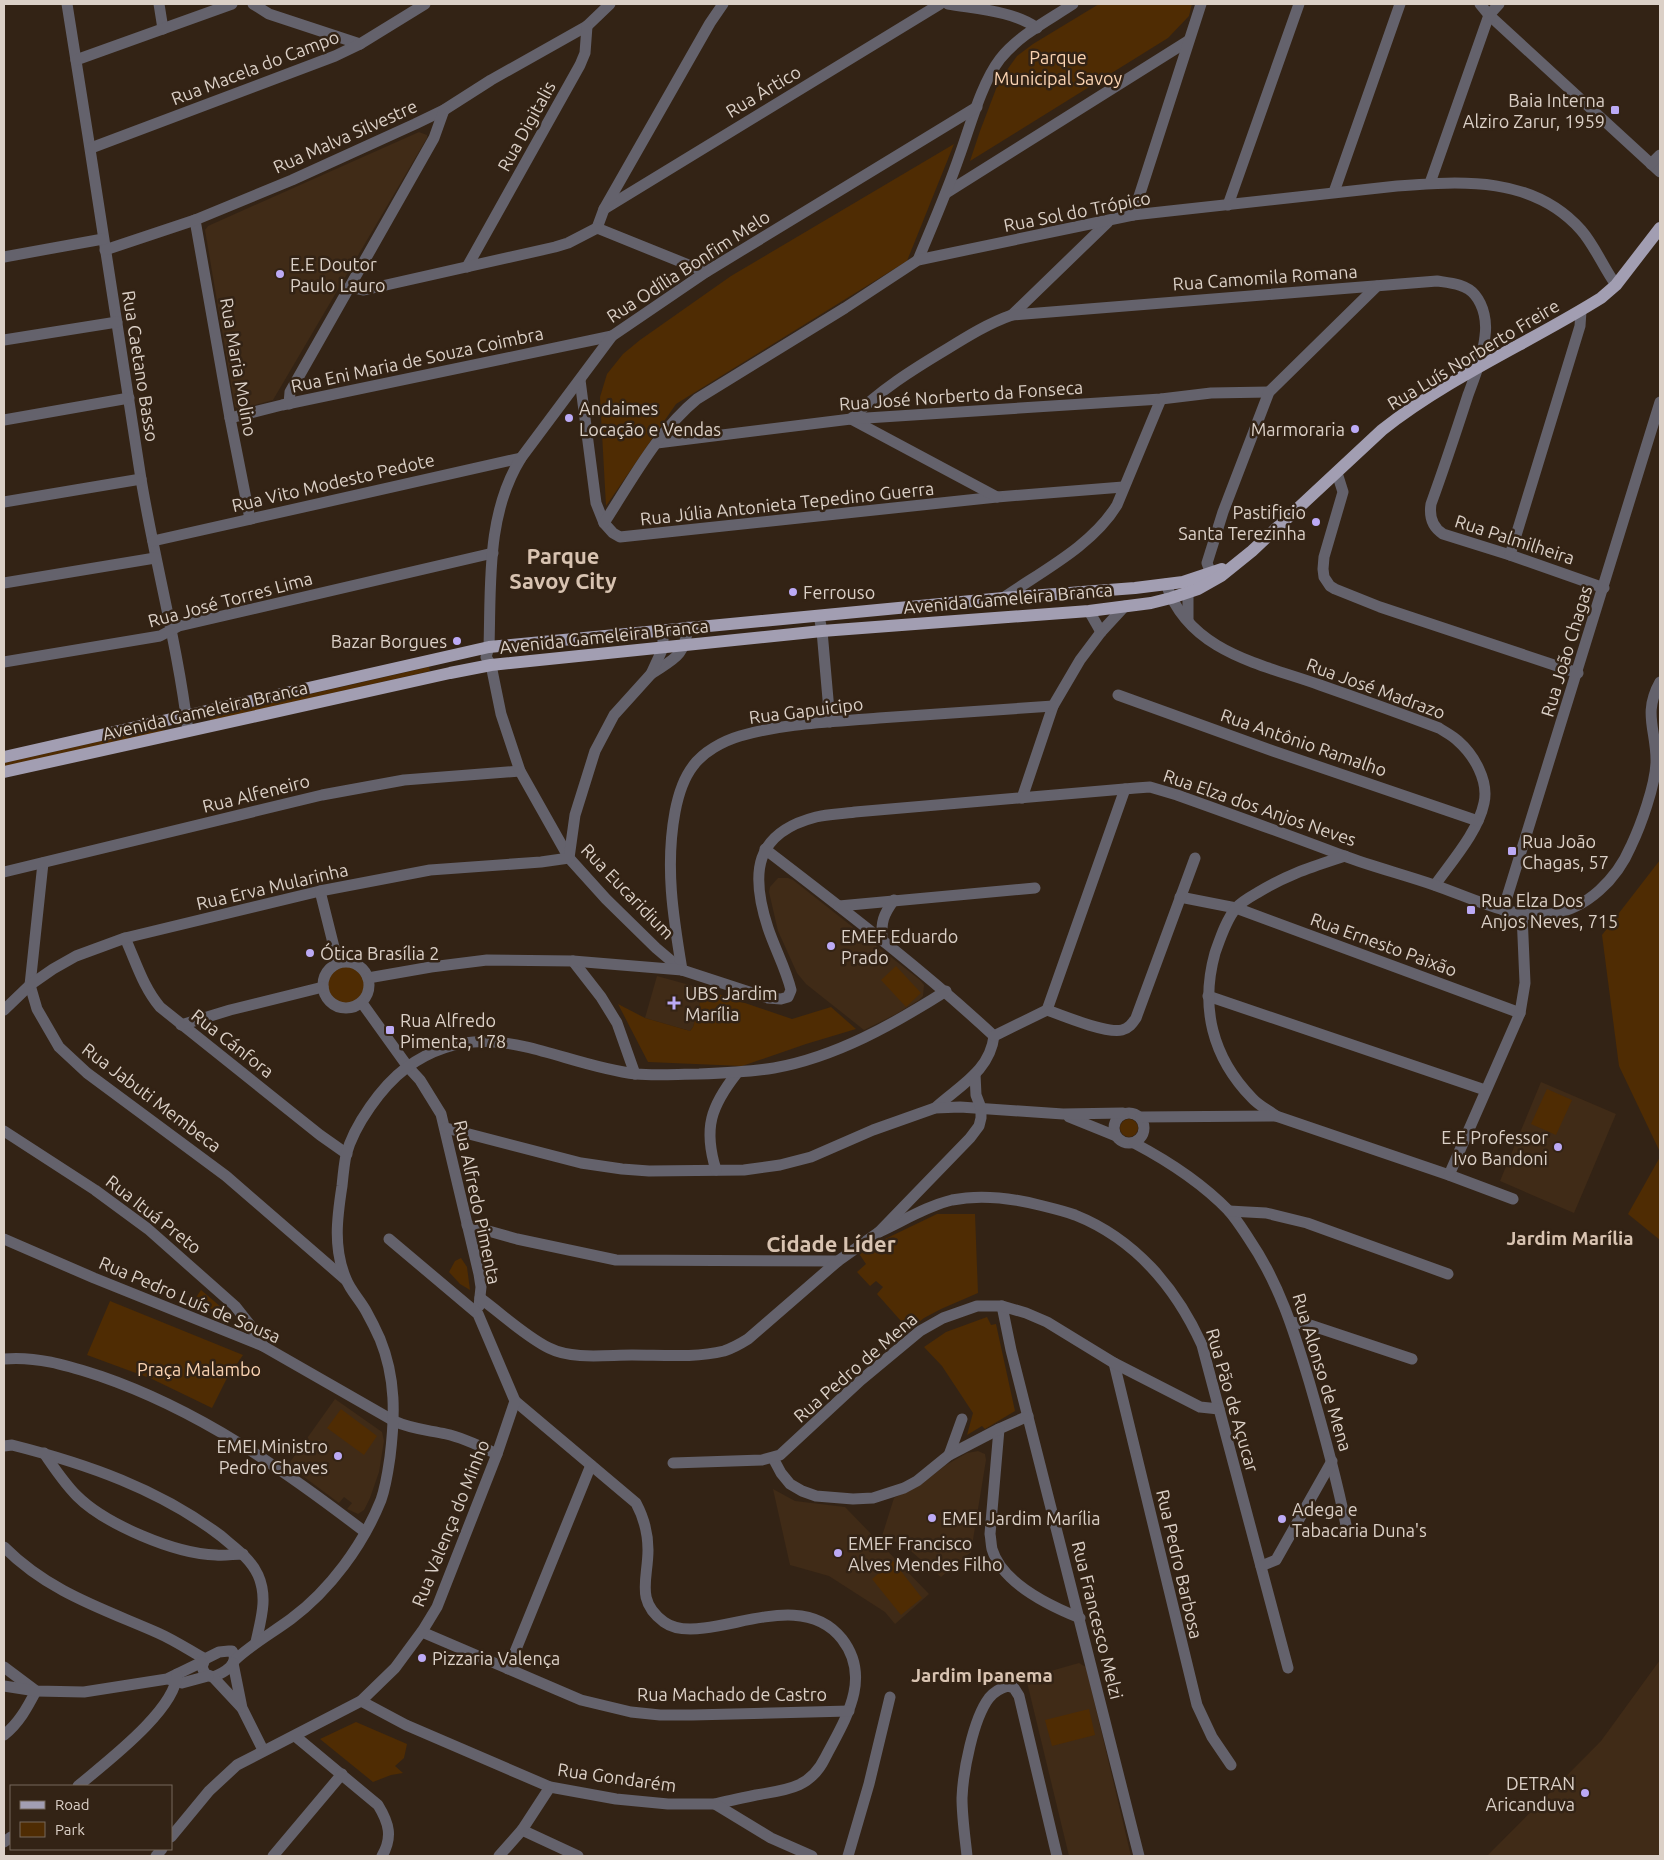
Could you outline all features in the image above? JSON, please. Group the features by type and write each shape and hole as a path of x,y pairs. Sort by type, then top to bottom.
{"main road":[{"name":"Rua Luís Norberto Freire","path":"1212,577 1231,567 1252,551 1382,430 1403,414 1477,368 1602,298 1616,284 1660,228"},
{"name":"Avenida Gameleira Branca","path":"4,757 488,648 688,627 1003,598 1135,588 1212,577"},
{"name":"Avenida Gameleira Branca","path":"4,772 491,665 822,631 1089,611 1171,598 1187,593 1212,577"},
{"path":"983,600 983,618"}],"street":[{"name":"Rua Caetano Basso","path":"67,4 152,541 188,732"},
{"path":"159,4 163,28"},
{"path":"76,60 232,4"},
{"path":"253,4 269,14 360,44"},
{"name":"Rua Macela do Campo","path":"91,148 335,56 360,44 425,4"},
{"path":"587,26 610,4"},
{"path":"350,287 364,290 555,247 568,243 597,228 604,209 705,32 723,4"},
{"name":"Rua Ártico","path":"604,209 940,4"},
{"path":"948,4 1015,17 1037,28"},
{"path":"918,260 946,193 977,107 992,72 1001,58 1016,43 1073,4"},
{"path":"1133,215 1200,4"},
{"path":"1228,205 1299,4"},
{"path":"1334,192 1400,4"},
{"path":"1480,4 1489,15 1660,172"},
{"path":"1430,183 1489,15 1500,4"},
{"name":"Rua Malva Silvestre","path":"4,256 104,244 195,220 292,180 444,110 491,80 587,26"},
{"name":"Rua Digitalis","path":"467,266 580,65 585,53 587,26"},
{"path":"946,193 1188,40"},
{"name":"Rua Odília Bonfim Melo","path":"488,648 496,518 503,494 521,458 612,336 706,272 977,107"},
{"path":"289,404 290,392 434,138 444,110"},
{"path":"1652,164 1660,155"},
{"name":"Rua Sol do Trópico","path":"604,522 656,443 676,418 697,399 845,308 918,260 1133,215 1334,192 1430,183 1467,183 1507,186 1529,192 1564,213 1581,230 1598,252 1616,284"},
{"name":"Rua Maria Molino","path":"195,220 250,519"},
{"path":"997,497 851,419 867,403 903,375 986,326 1012,315 1108,221"},
{"path":"597,228 706,272"},
{"name":"Rua Camomila Romana","path":"1012,315 1436,281 1453,283 1467,288 1475,295 1482,307 1485,321 1485,336 1477,368"},
{"path":"1212,577 1207,563 1217,530 1269,392 1377,286"},
{"path":"1510,555 1580,326 1581,311"},
{"path":"4,340 117,322"},
{"name":"Rua Eni Maria de Souza Coimbra","path":"230,418 612,336"},
{"path":"1485,336 1493,352 1502,354"},
{"name":"Rua Palmilheira","path":"1477,368 1431,504 1431,520 1437,530 1443,534 1604,588"},
{"path":"580,380 596,503 604,522"},
{"path":"1453,382 1461,382 1470,391"},
{"name":"Rua José Norberto da Fonseca","path":"656,443 851,419 1211,393 1269,392"},
{"path":"4,420 129,398"},
{"path":"1003,598 1070,552 1096,532 1110,516 1117,504 1161,398"},
{"name":"Rua João Chagas","path":"1503,910 1578,673 1660,402"},
{"path":"1651,431 1660,440"},
{"name":"Rua Vito Modesto Pedote","path":"152,541 521,458"},
{"path":"1337,473 1343,492 1324,558 1323,569 1324,577 1330,586 1380,607 1578,673"},
{"path":"4,502 142,479"},
{"name":"Rua Júlia Antonieta Tepedino Guerra","path":"604,522 613,533 626,537 997,497 1123,487"},
{"name":"Rua José Torres Lima","path":"4,662 160,636 179,626 493,553"},
{"path":"4,583 156,558"},
{"path":"1188,620 1187,593 1189,580"},
{"name":"Rua José Madrazo","path":"1166,584 1171,598 1188,620 1204,636 1220,647 1246,661 1298,677 1439,728 1456,739 1468,752 1479,770 1484,786 1485,802 1478,821 1435,885"},
{"path":"1022,798 1052,706 1080,660 1101,632 1125,606"},
{"path":"1089,611 1101,632"},
{"path":"819,616 830,722"},
{"path":"570,858 575,815 595,752 614,715 651,674 675,658 686,645 688,627"},
{"path":"651,674 663,648 663,630"},
{"name":"Rua Eucaridium","path":"488,648 494,651 496,656 496,660 491,665 501,714 520,771 570,858 606,899 656,948 682,970"},
{"name":"Rua Elza dos Anjos Neves","path":"765,849 771,841 784,831 817,817 855,812 1150,787 1503,910 1522,914 1552,914 1577,906 1610,881 1618,871 1631,846 1654,778 1656,762 1651,706 1660,682"},
{"name":"Rua Antônio Ramalho","path":"1118,695 1273,751 1478,821"},
{"name":"Rua Gapuicipo","path":"682,970 670,884 671,833 682,787 692,767 703,755 738,736 767,730 830,722 1052,706"},
{"name":"Rua Alfeneiro","path":"4,872 322,795 404,780 520,771"},
{"path":"994,1036 1047,1010 1125,789"},
{"path":"368,978 487,960 530,959 682,970 768,998 781,999 788,997 790,984 760,904 759,869 765,849 946,991 994,1036"},
{"path":"1346,856 1280,879 1248,898 1236,908 1219,941 1209,974 1208,996 1211,1027 1217,1043 1236,1079 1252,1099 1276,1116 1513,1199"},
{"name":"Rua Erva Mularinha","path":"4,1010 30,985 53,969 76,956 126,938 320,891 430,870 542,862 570,858"},
{"path":"1047,1010 1110,1031 1122,1030 1132,1025 1195,858"},
{"name":"Rua Jabuti Membeca","path":"43,863 30,985 37,1009 60,1047 78,1066 226,1176 346,1280"},
{"path":"839,906 1035,888"},
{"path":"320,891 338,963"},
{"name":"Rua Ernesto Paixão","path":"1180,896 1236,908 1520,1012"},
{"path":"882,940 884,914 894,900"},
{"path":"1449,1175 1520,1012 1525,983 1522,914"},
{"name":"Rua Cánfora","path":"126,938 141,977 150,995 160,1007 320,1135 347,1154"},
{"path":"573,961 601,997 617,1023 636,1074"},
{"path":"338,963 353,963 365,972 368,978 369,992 362,1003 349,1009 334,1006 329,1001 323,987 326,972 338,963"},
{"path":"181,1025 230,1010 323,987"},
{"path":"4,1686 36,1691 84,1692 173,1679 189,1682 211,1677 224,1671 233,1658 292,1619 318,1596 336,1576 365,1532 385,1489 394,1421 394,1401 386,1358 367,1313 346,1280 338,1246 336,1224 347,1154 365,1114 387,1086 408,1067 428,1054 451,1044 472,1041 502,1041 636,1074 737,1073 774,1068 800,1062 832,1051 895,1022 946,991"},
{"path":"1208,996 1486,1090"},
{"name":"Rua Alfredo Pimenta","path":"362,1003 431,1096 441,1114 446,1128 479,1274 480,1298 478,1314"},
{"path":"935,1108 976,1074 990,1056 994,1036"},
{"path":"716,1170 709,1150 712,1114 720,1096 737,1073"},
{"path":"480,1298 548,1348 560,1352 587,1355 704,1354 734,1348 748,1339 838,1261 879,1232 970,1138 979,1126 981,1118 981,1108 976,1095 976,1074"},
{"path":"446,1128 581,1163 650,1171 744,1170 780,1165 811,1157 873,1130 935,1108 981,1108 1063,1114 1134,1113 1141,1117 1276,1116"},
{"path":"1116,1136 1114,1126 1119,1116 1123,1113"},
{"path":"1063,1114 1116,1136 1124,1142 1134,1143 1144,1134 1145,1125 1141,1117"},
{"name":"Rua Ituá Preto","path":"4,1131 95,1190 148,1229 235,1306 263,1346"},
{"name":"Rua Alonso de Mena","path":"1134,1143 1168,1161 1182,1171 1229,1211 1263,1259 1280,1292 1292,1322 1332,1461 1346,1525"},
{"name":"Rua Pão de Açucar","path":"879,1232 922,1211 952,1200 986,1197 1008,1198 1075,1215 1118,1237 1139,1254 1181,1303 1202,1345 1288,1668"},
{"path":"1229,1211 1266,1213 1307,1223 1448,1274"},
{"path":"467,1226 517,1239 616,1260 838,1261"},
{"name":"Rua Pedro Luís de Sousa","path":"4,1239 94,1278 263,1346 394,1421 410,1428 465,1439 497,1454"},
{"path":"389,1239 478,1314 515,1401"},
{"name":"Rua Pedro de Mena","path":"673,1463 773,1458 791,1446 861,1380 920,1331 961,1310 977,1306 1002,1306 1026,1313 1047,1322 1114,1363 1200,1407 1219,1409"},
{"name":"Rua Francesco Melzi","path":"1002,1306 1139,1856"},
{"path":"1292,1322 1412,1359"},
{"path":"4,1359 35,1359 54,1362 122,1384 176,1407 250,1449 365,1532"},
{"name":"Rua Pedro Barbosa","path":"1114,1363 1197,1705 1212,1737 1231,1766"},
{"name":"Rua Valença do Minho","path":"172,1836 222,1777 237,1765 263,1750 296,1736 361,1702 395,1668 422,1632 445,1590 497,1454 515,1401"},
{"name":"Rua Gondarém","path":"361,1702 406,1725 550,1787 616,1798 659,1803 715,1804 797,1787 821,1766 852,1704 856,1683 854,1665 847,1646 836,1632 822,1622 799,1615 774,1616 695,1630 676,1628 665,1623 654,1614 647,1603 644,1592 648,1548 644,1518 636,1503 515,1401"},
{"path":"773,1458 781,1473 790,1484 802,1491 816,1496 853,1499 872,1498 904,1488 917,1481 949,1454 1028,1416"},
{"path":"949,1454 962,1419"},
{"path":"999,1429 990,1534 992,1549 999,1564 1027,1591 1055,1608 1080,1618"},
{"path":"4,1446 12,1445 63,1458 122,1479 182,1510 211,1529 243,1554 258,1576 263,1596 264,1605 255,1643"},
{"path":"44,1453 59,1476 78,1497 107,1518 166,1546 215,1555 243,1554"},
{"path":"1261,1566 1276,1560 1332,1461"},
{"path":"508,1669 591,1465"},
{"path":"4,1547 14,1558 66,1593 96,1608 160,1633 204,1661"},
{"name":"Rua Machado de Castro","path":"422,1632 581,1700 631,1712 660,1715 692,1715 849,1711"},
{"path":"79,1785 161,1710 173,1679 219,1652 233,1658"},
{"path":"233,1658 242,1708 263,1750"},
{"path":"204,1661 203,1670 242,1708"},
{"path":"4,1667 36,1691"},
{"path":"967,1856 962,1800 964,1772 975,1731 985,1704 990,1696 1004,1688 1012,1687 1019,1696 1057,1856"},
{"path":"4,1735 13,1728 24,1713 36,1691"},
{"path":"848,1856 869,1784 890,1697"},
{"path":"296,1736 378,1805 386,1819 389,1837 382,1856"},
{"path":"273,1856 342,1774"},
{"path":"499,1856 522,1830 550,1787"},
{"path":"715,1804 771,1838 812,1856"},
{"path":"522,1830 578,1856"}],"shaded area":[{"name":"E.E Doutor Paulo Lauro","path":"419,132 427,135 427,138 273,400 240,409 235,407 205,230 208,226"},
{"name":"EMEF Eduardo Prado","path":"778,878 793,880 920,980 924,985 923,996 896,1014 864,1030 806,984 797,973 778,931 769,892 770,887"},
{"name":"UBS Jardim Marília","path":"657,976 704,989 693,1027 690,1031 645,1018"},
{"name":"E.E Professor Ivo Bandoni","path":"1541,1082 1616,1114 1574,1213 1500,1181"},
{"name":"EMEI Ministro Pedro Chaves","path":"335,1399 382,1432 384,1441 379,1472 370,1498 364,1510 358,1514 347,1509 352,1503 344,1497 339,1503 288,1465"},
{"name":"EMEI Jardim Marília","path":"978,1451 985,1454 986,1460 971,1552 941,1577 905,1546 882,1536 894,1498 920,1485 946,1465 967,1453"},
{"name":"EMEF Francisco Alves Mendes Filho","path":"773,1489 795,1501 845,1507 929,1594 895,1624 885,1612 829,1576 790,1565"},
{"path":"1660,1660 1660,1856 1487,1856 1601,1741"},
{"path":"1079,1663 1086,1667 1131,1856 1069,1856 1026,1678"}],"green space":[{"name":"Parque Municipal Savoy","path":"1099,4 1192,4 1189,16 1168,38 970,161 999,81 1017,56 1033,44"},
{"path":"954,144 907,261 676,404 606,506 600,397 607,374 623,354 731,276"},
{"path":"429,667 430,671 210,721 210,717"},
{"path":"164,727 164,731 4,767 4,763"},
{"path":"1660,860 1660,1152 1619,1066 1602,935"},
{"path":"346,965 360,971 366,985 360,999 346,1005 332,999 326,985 332,971"},
{"path":"896,966 921,993 906,1007 881,980"},
{"path":"704,989 792,1019 831,1007 856,1029 742,1066 648,1062 618,1004 645,1018 690,1031 693,1027"},
{"path":"1547,1089 1572,1100 1556,1135 1531,1124"},
{"path":"1129,1119 1135,1122 1138,1128 1135,1134 1129,1137 1123,1134 1120,1128 1123,1122"},
{"path":"1660,1157 1660,1240 1628,1214"},
{"path":"937,1214 975,1214 978,1293 924,1318 909,1330 877,1294 883,1287 876,1281 870,1286 857,1272 866,1264 858,1252"},
{"path":"461,1258 467,1267 470,1290 460,1284 449,1272 455,1261"},
{"path":"201,1290 228,1313 226,1314 193,1302"},
{"name":"Praça Malambo","path":"110,1301 243,1355 226,1380 212,1408 152,1379 87,1355"},
{"path":"987,1317 991,1325 996,1324 1015,1411 985,1429 982,1426 967,1435 973,1413 942,1366 924,1347 946,1332"},
{"path":"341,1409 377,1436 364,1455 327,1428"},
{"path":"893,1561 922,1598 901,1615 872,1579"},
{"path":"1089,1709 1095,1735 1052,1746 1045,1720"},
{"path":"356,1722 407,1744 404,1758 395,1766 403,1773 391,1775 373,1782 320,1739"}],"place":[{"name":"Baia Interna Alziro Zarur, 1959","path":"1615,110"},
{"name":"E.E Doutor Paulo Lauro","path":"280,274"},
{"name":"Andaimes Locação e Vendas","path":"569,418"},
{"name":"Marmoraria","path":"1355,429"},
{"name":"Pastificio Santa Terezinha","path":"1316,522"},
{"name":"Ferrouso","path":"793,592"},
{"name":"Bazar Borgues","path":"457,641"},
{"name":"Rua João Chagas, 57","path":"1512,851"},
{"name":"Rua Elza Dos Anjos Neves, 715","path":"1471,910"},
{"name":"EMEF Eduardo Prado","path":"831,946"},
{"name":"Ótica Brasília 2","path":"310,953"},
{"name":"UBS Jardim Marília","path":"674,1003"},
{"name":"Rua Alfredo Pimenta, 178","path":"390,1030"},
{"name":"E.E Professor Ivo Bandoni","path":"1558,1147"},
{"name":"EMEI Ministro Pedro Chaves","path":"338,1456"},
{"name":"EMEI Jardim Marília","path":"932,1518"},
{"name":"Adega e Tabacaria Duna's","path":"1282,1519"},
{"name":"EMEF Francisco Alves Mendes Filho","path":"838,1553"},
{"name":"Pizzaria Valença","path":"422,1658"},
{"name":"DETRAN Aricanduva","path":"1585,1793"}],"district":[{"name":"Parque Savoy City","path":"563,568"},
{"name":"Jardim Marília","path":"1570,1238"},
{"name":"Cidade Líder","path":"831,1243"},
{"name":"Jardim Ipanema","path":"982,1675"}]}
